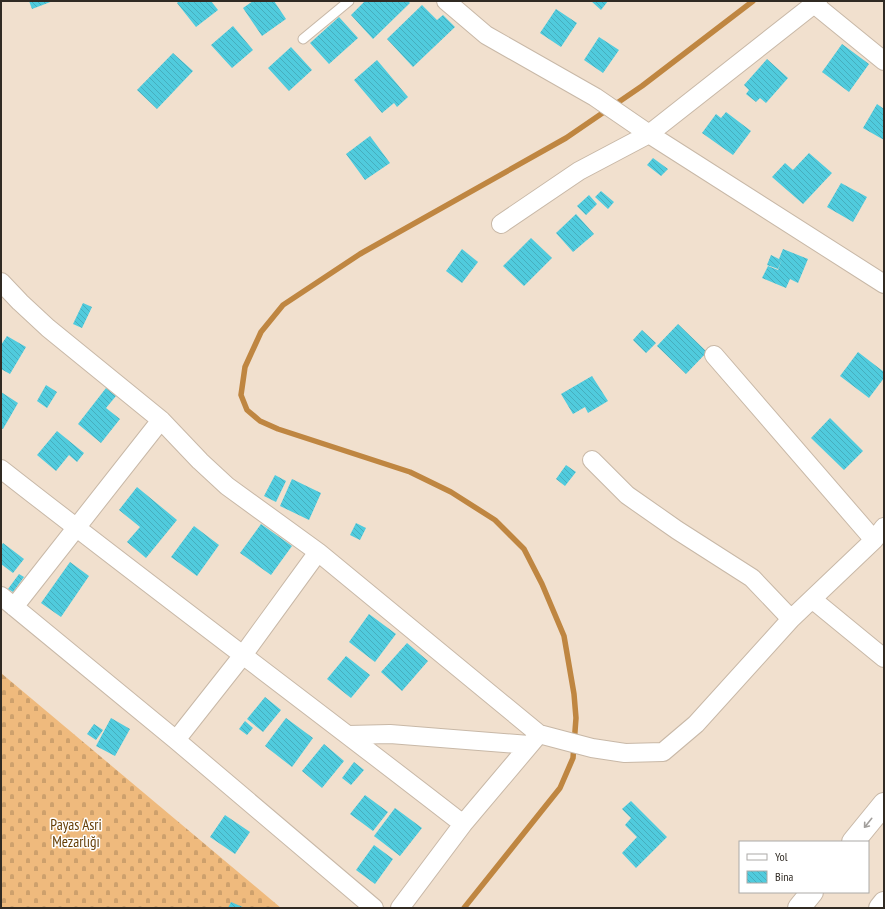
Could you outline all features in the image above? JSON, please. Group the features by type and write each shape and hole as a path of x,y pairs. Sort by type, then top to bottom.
{"highway":[{"path":"854,841 884,804"},
{"path":"799,908 811,893"},
{"path":"880,908 884,903"}],"street":[{"path":"446,1 486,34 595,97 649,134 884,284"},
{"path":"501,224 579,171 649,134 816,3 884,61"},
{"path":"1,282 48,328 161,420 200,461 228,486 318,552 534,739"},
{"path":"348,735 390,734 560,740 625,754 663,752 696,724 791,619 879,533 714,355"},
{"path":"161,420 76,528 8,601 176,740 374,908"},
{"path":"592,460 627,495 677,530 752,578 791,619"},
{"path":"1,469 463,824"},
{"path":"176,740 242,655 318,552"},
{"path":"812,599 884,658"},
{"path":"400,908 463,824 534,739"}],"lane":[{"path":"303,38 349,1"}],"green space":[{"name":"Payas Asri Mezarlığı","path":"1,673 281,908 1,908"}],"building":[{"path":"29,1 53,1 32,9"},
{"path":"179,1 211,1 218,10 196,27 177,3"},
{"path":"253,1 274,1 286,19 262,36 243,8"},
{"path":"365,1 408,1 410,3 373,39 351,15"},
{"path":"591,1 608,1 601,10"},
{"path":"422,5 437,20 443,15 455,27 413,67 387,39"},
{"path":"556,9 577,23 561,47 540,33"},
{"path":"339,17 358,38 329,64 310,43"},
{"path":"233,26 253,50 232,68 211,45"},
{"path":"599,37 619,50 603,73 584,60"},
{"path":"842,44 869,64 849,92 822,72"},
{"path":"291,47 312,70 289,91 268,68"},
{"path":"173,53 193,71 157,109 137,90"},
{"path":"767,59 788,78 766,103 760,98 756,102 746,94 749,90 744,85"},
{"path":"377,60 408,97 397,107 394,103 382,113 354,80"},
{"path":"877,104 884,109 884,140 863,128"},
{"path":"726,112 751,131 733,155 702,133 716,114 721,118"},
{"path":"370,136 390,163 365,180 346,154"},
{"path":"809,153 832,173 803,204 772,177 785,163 793,170"},
{"path":"653,158 668,169 661,176 647,165"},
{"path":"841,183 867,197 853,222 827,207"},
{"path":"601,191 614,202 608,209 595,197"},
{"path":"589,195 597,204 586,215 577,206"},
{"path":"576,214 594,234 573,252 556,233"},
{"path":"531,238 552,258 524,286 503,266"},
{"path":"462,249 478,262 462,283 446,271"},
{"path":"783,249 808,259 798,283 790,279 786,288 762,278 768,266 778,270 782,259 778,269 767,265 771,255 779,259"},
{"path":"83,303 92,307 82,328 73,324"},
{"path":"678,324 707,352 686,374 657,346"},
{"path":"642,330 656,343 646,353 633,340"},
{"path":"7,336 26,347 10,374 1,369 1,345"},
{"path":"858,352 884,372 884,378 869,398 840,376"},
{"path":"592,376 608,401 588,413 585,407 573,414 561,394"},
{"path":"46,385 57,392 47,408 37,401"},
{"path":"106,388 116,396 106,408 120,419 101,443 78,424"},
{"path":"1,392 18,403 3,429 1,428"},
{"path":"830,418 863,451 844,470 811,438"},
{"path":"57,431 84,453 77,462 69,455 56,471 37,455"},
{"path":"566,465 576,472 565,486 556,479"},
{"path":"275,475 286,481 276,502 264,496"},
{"path":"292,479 321,493 309,520 280,506"},
{"path":"137,487 177,520 146,558 127,542 140,527 119,510"},
{"path":"356,523 366,528 360,540 350,535"},
{"path":"261,524 292,546 271,575 240,553"},
{"path":"194,526 219,545 197,576 171,557"},
{"path":"3,543 24,559 13,573 1,564 1,546"},
{"path":"70,562 89,576 61,617 41,603"},
{"path":"19,574 24,577 13,592 8,589"},
{"path":"369,614 396,634 375,662 349,642"},
{"path":"407,643 428,661 402,691 381,672"},
{"path":"346,656 370,675 351,698 327,679"},
{"path":"265,697 281,710 263,732 247,719"},
{"path":"111,718 130,729 115,756 96,746"},
{"path":"286,718 313,738 292,767 265,746"},
{"path":"245,721 253,728 247,735 239,729"},
{"path":"94,724 103,730 96,740 87,734"},
{"path":"324,744 344,761 322,788 302,771"},
{"path":"354,762 364,770 351,785 342,778"},
{"path":"365,795 388,812 373,831 350,814"},
{"path":"631,801 667,837 636,868 622,853 637,837 625,825 631,818 622,809"},
{"path":"395,808 422,828 400,856 374,836"},
{"path":"225,815 250,832 235,854 210,837"},
{"path":"374,845 393,859 375,884 356,870"},
{"path":"231,902 245,908 228,908"}],"waterway":[{"path":"464,908 560,788 573,758 576,718 574,694 564,636 542,584 524,549 495,520 451,492 410,472 278,429 260,421 247,410 241,395 245,367 261,332 283,305 360,254 566,138 642,86 753,1"}]}
